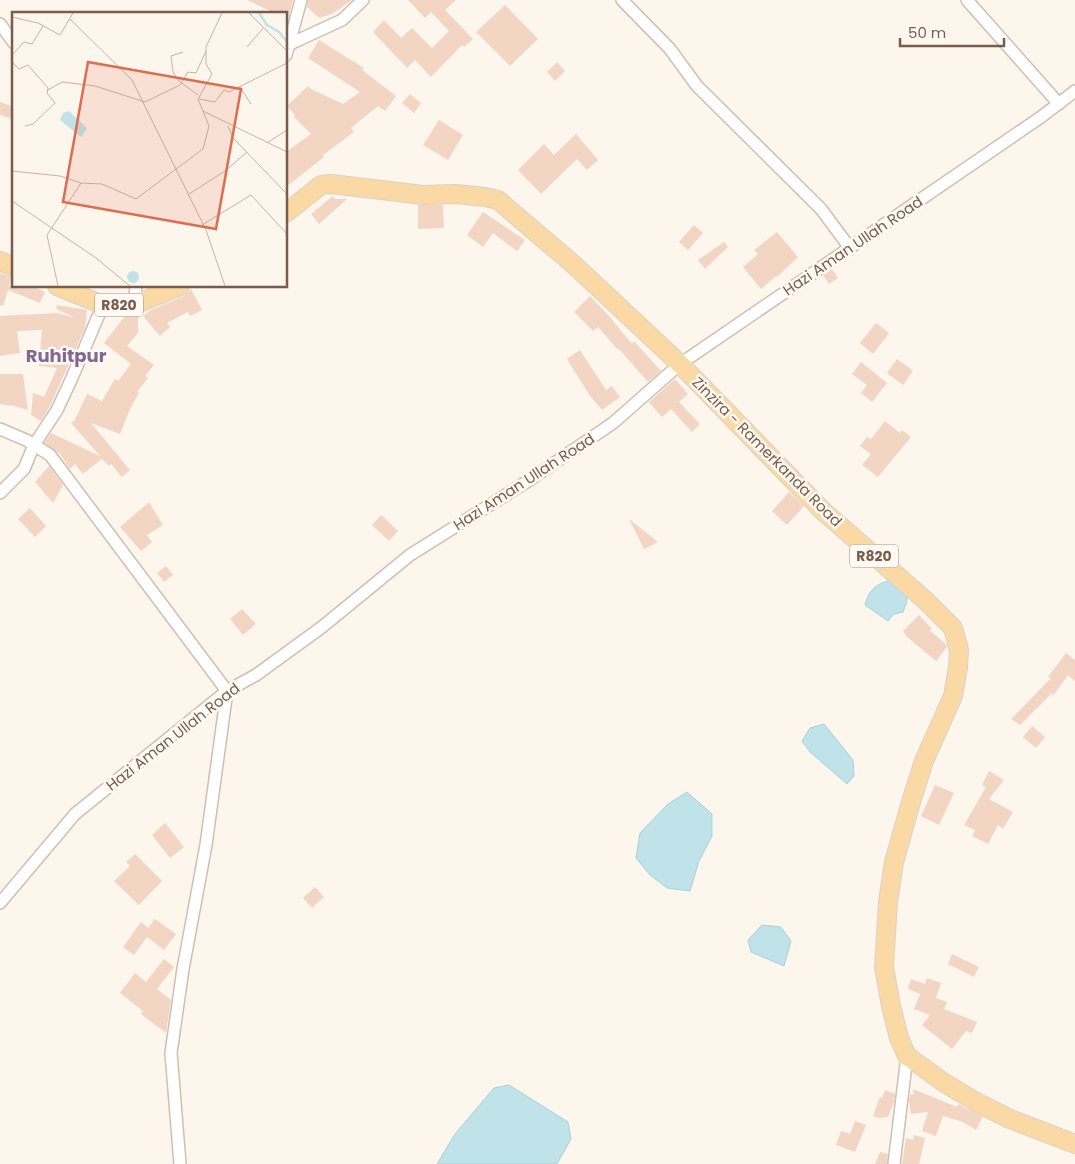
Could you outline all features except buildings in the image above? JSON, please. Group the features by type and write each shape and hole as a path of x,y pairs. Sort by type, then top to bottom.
{"main road":[{"name":"Zinzira - Ramerkanda Road","path":"288,211 321,185 331,184 424,195 485,196 498,200 573,264 680,364 823,512 925,600 953,628 959,650 953,696 924,761 911,802 894,862 888,902 884,967 899,1038 907,1056"},
{"path":"0,261 12,266"},
{"name":"R820","path":"62,288 103,305 134,305 175,288"},
{"path":"907,1056 943,1082 976,1102 1010,1119 1075,1144"}],"street":[{"path":"288,49 301,0"},
{"path":"288,49 342,20 364,0"},
{"path":"622,0 670,49 697,86 821,209 850,248"},
{"path":"967,0 1059,104"},
{"path":"0,24 12,40"},
{"name":"Hazi Aman Ullah Road","path":"0,903 75,814 227,691 256,675 322,627 410,555 528,481 613,423 680,364 1075,92"},
{"path":"134,305 136,288"},
{"path":"0,493 24,469 34,445 57,410 103,305"},
{"path":"0,429 50,455 227,691 206,845 182,969 171,1053 180,1164"},
{"path":"894,1164 907,1056"}],"water":[{"path":"893,579 907,590 907,601 903,612 894,614 888,621 865,605 869,594 874,588"},
{"path":"824,724 853,760 854,776 847,784 810,752 802,741 810,728"},
{"path":"687,792 712,814 712,836 699,861 690,891 667,888 650,875 636,858 640,833 668,804"},
{"path":"762,925 781,927 791,941 784,966 751,952 748,940"},
{"path":"509,1085 568,1122 571,1139 557,1164 437,1164 455,1134 494,1088"}],"district":[{"name":"Ruhitpur","path":"66,356"}]}
